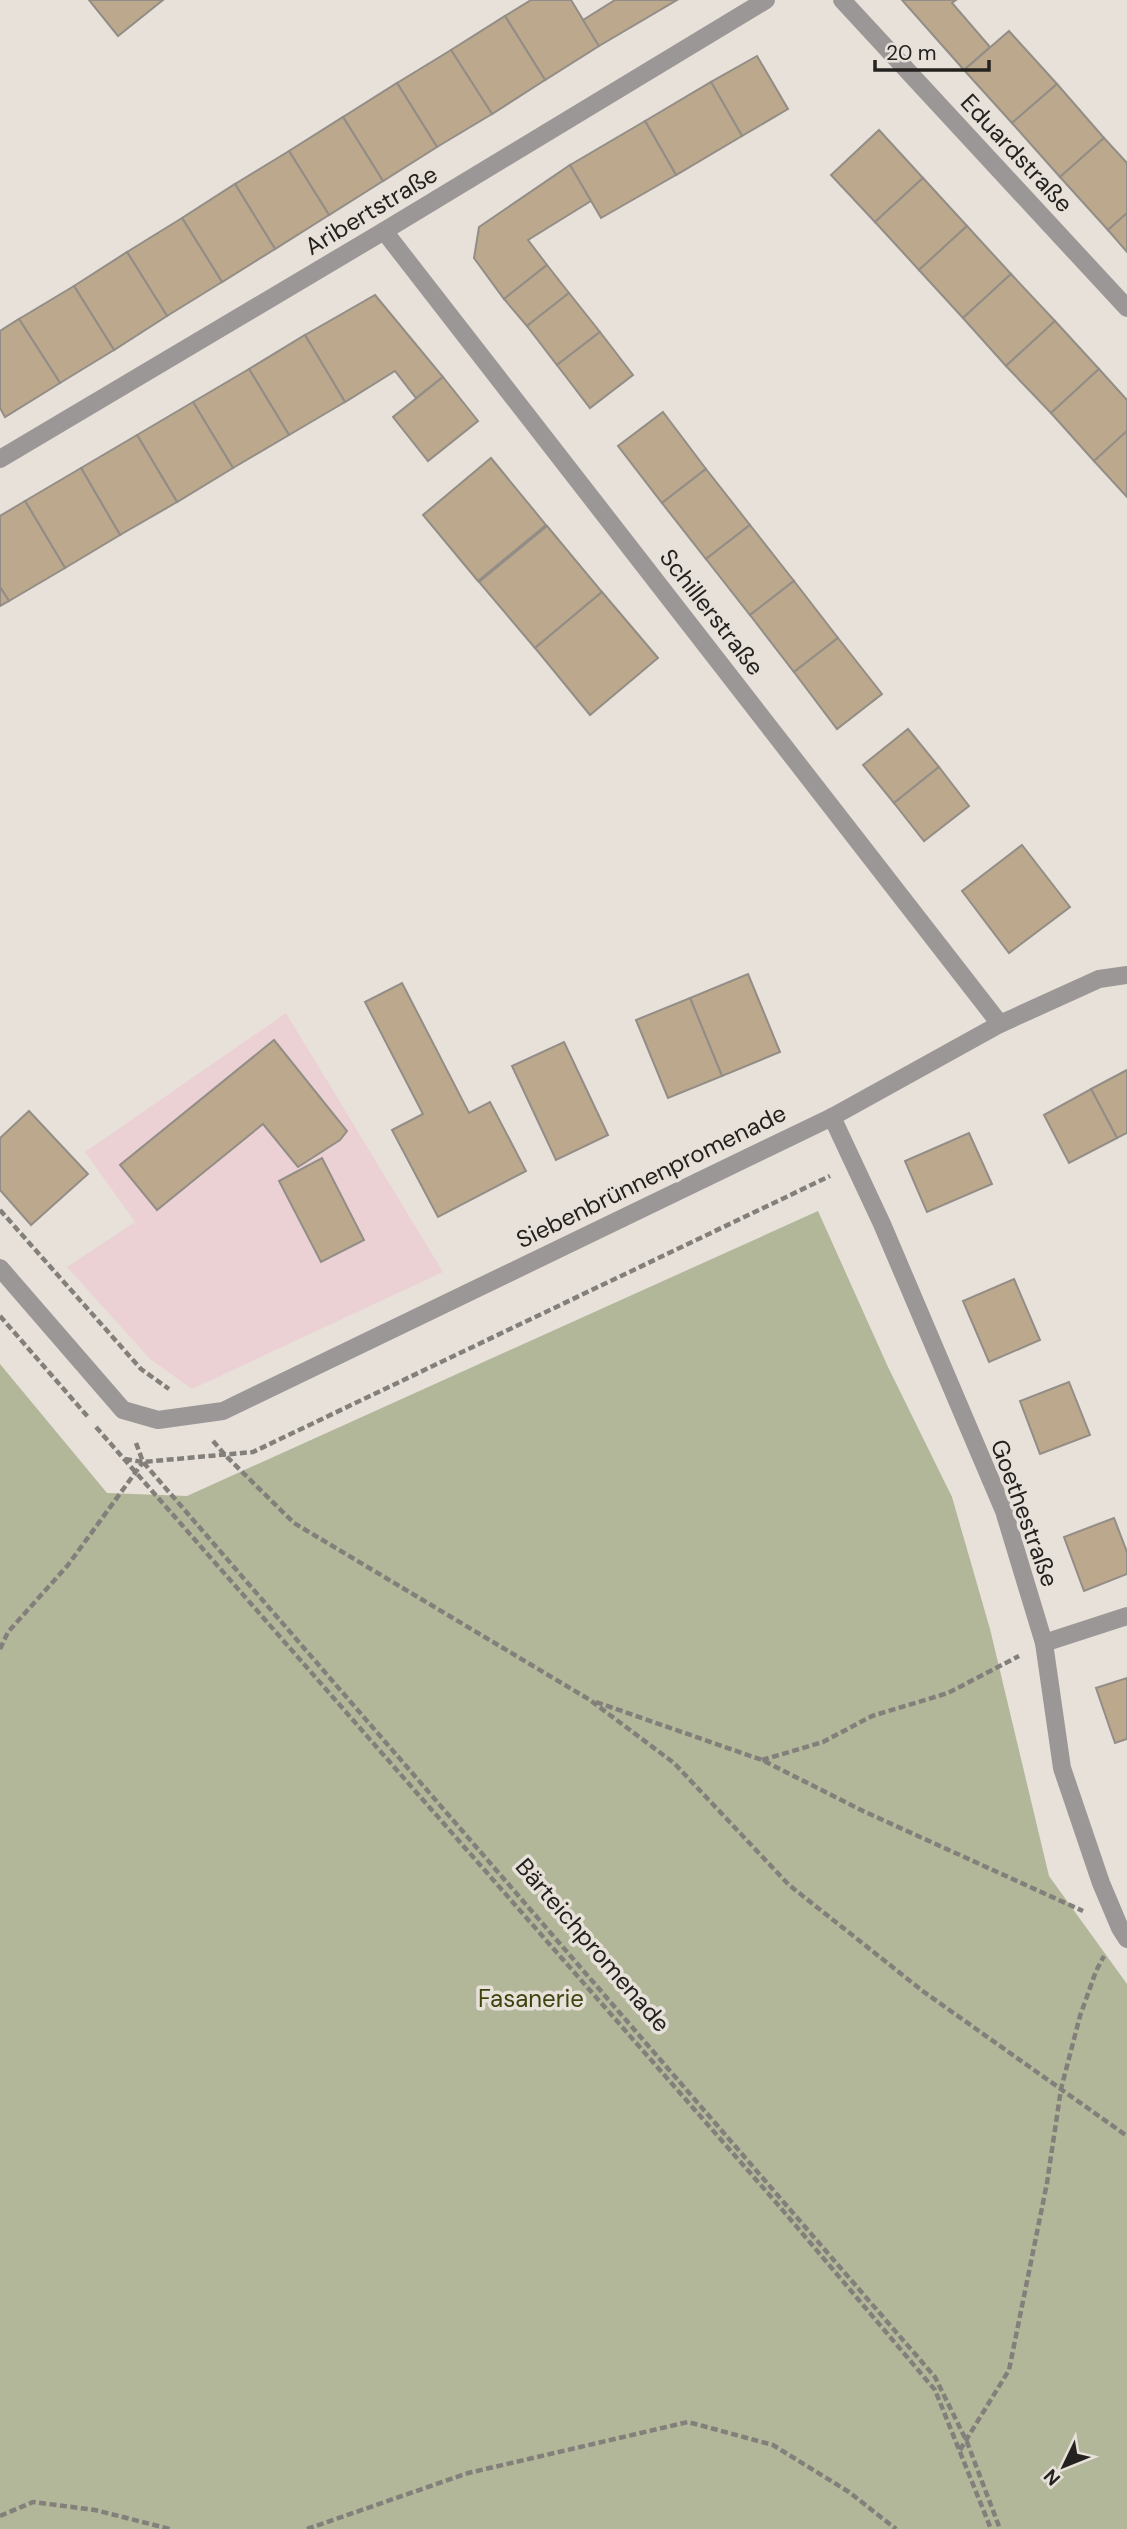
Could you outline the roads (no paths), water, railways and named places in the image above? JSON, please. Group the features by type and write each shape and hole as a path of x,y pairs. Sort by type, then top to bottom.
{"street":[{"name":"Aribertstraße","path":"0,459 766,0"},
{"name":"Eduardstraße","path":"842,0 1127,309"},
{"name":"Schillerstraße","path":"384,231 1000,1024"},
{"name":"Siebenbrünnenpromenade","path":"0,1268 123,1410 158,1420 223,1411 832,1117 1000,1024 1099,979 1127,975"},
{"name":"Goethestraße","path":"832,1117 882,1224 1004,1511 1044,1643 1062,1768 1101,1883 1123,1933"},
{"path":"1044,1643 1127,1616"}],"park label":[{"name":"Fasanerie","path":"531,1998"}]}
